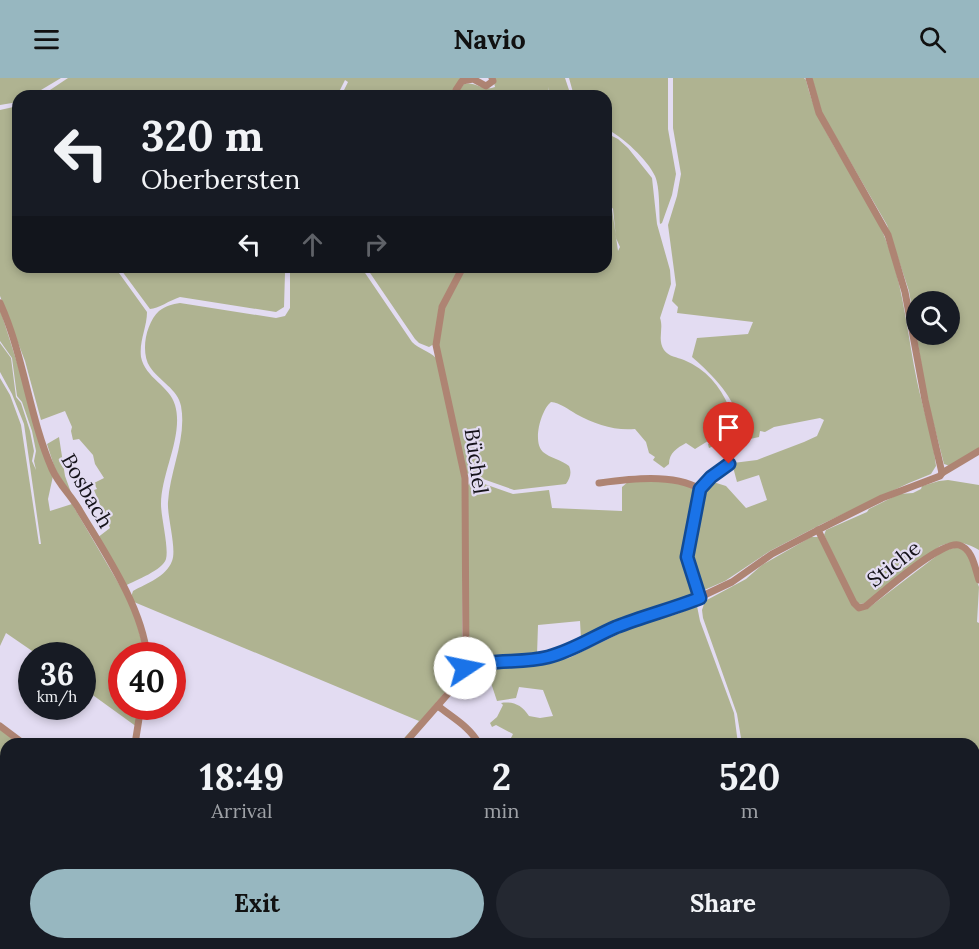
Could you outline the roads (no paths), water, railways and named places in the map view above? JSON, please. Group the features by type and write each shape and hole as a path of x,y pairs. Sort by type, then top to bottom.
{"street":[{"path":"456,90 462,81 473,79 486,86 493,81 492,78"},
{"path":"809,78 819,113 888,235 905,292 925,400 942,473"},
{"name":"Büchel","path":"460,273 442,308 436,345 465,478 465,668"},
{"name":"Bosbach","path":"0,303 21,362 52,470 80,510 129,597 142,627 145,642"},
{"path":"409,738 453,688 465,668 479,663 548,657 625,624 700,598 732,582 772,554 882,498 940,476 979,451"},
{"path":"700,598 687,557 700,489 711,477 729,464"},
{"path":"599,483 657,478 684,483 700,489"},
{"name":"Stiche","path":"818,530 854,603 859,608 866,606 924,560 950,545 958,545 971,556 979,580"},
{"path":"438,706 467,728 476,738"},
{"path":"136,738 139,720"},
{"path":"0,726 16,738"}]}
